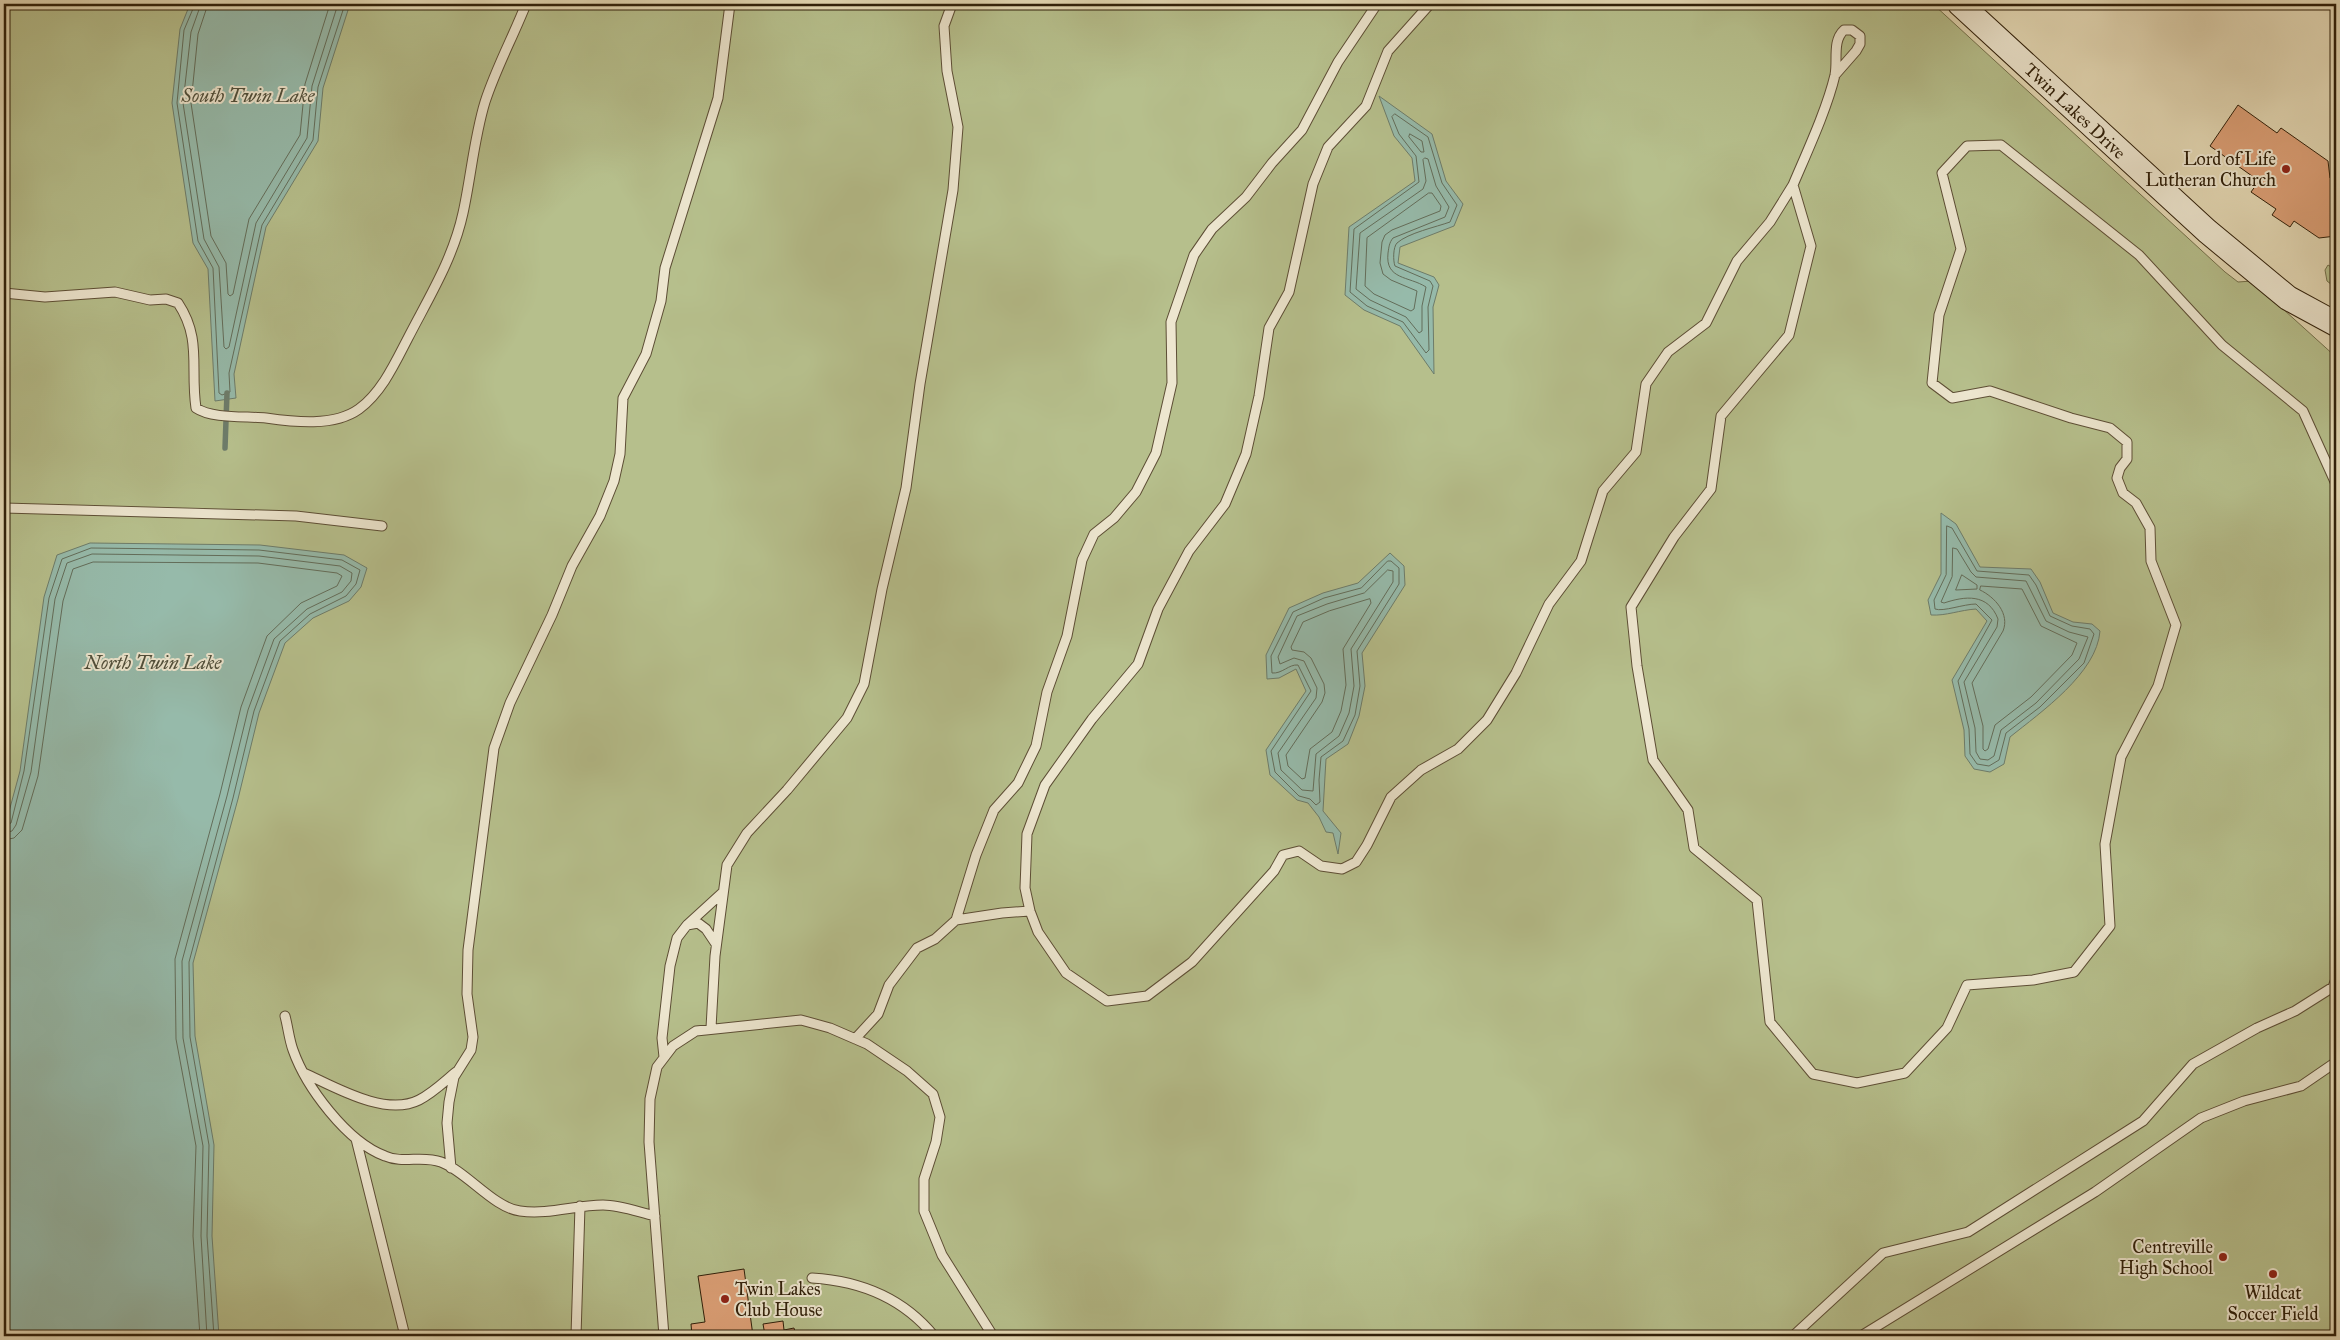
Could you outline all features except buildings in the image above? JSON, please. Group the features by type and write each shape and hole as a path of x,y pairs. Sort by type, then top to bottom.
{"street":[{"name":"Twin Lakes Drive","path":"1960,4 2207,231 2288,298 2336,324"}],"lane":[{"path":"4,293 45,297 115,292 150,300 166,299 178,302 188,317 194,338 194,395 196,408 205,414 291,421 341,418 358,410 373,396 392,368 443,273 463,214 485,102 526,4"},
{"path":"304,1073 359,1098 381,1104 400,1104 418,1101 456,1071 471,1050 473,1037 467,994 468,950 494,748 510,703 552,615 572,566 600,516 614,481 620,454 623,398 646,354 661,301 665,268 718,98 730,4"},
{"path":"711,1028 716,944 727,865 747,833 787,790 847,718 864,684 882,589 906,488 920,384 953,190 958,127 947,71 944,26 952,4"},
{"path":"956,920 976,855 994,810 1018,783 1036,746 1047,692 1067,636 1082,560 1094,534 1114,518 1136,492 1156,453 1172,383 1171,322 1194,255 1212,229 1246,197 1302,130 1320,100 1338,62 1377,4"},
{"path":"1430,4 1388,51 1366,106 1328,147 1313,184 1289,292 1269,328 1259,396 1246,454 1226,504 1189,551 1158,609 1138,664 1092,719 1045,785 1028,834 1026,888 1030,911 1038,932 1066,973 1107,1001 1147,996 1198,955 1274,872 1283,855 1298,851 1322,866 1342,869 1356,862 1367,845 1391,797 1421,770 1458,749 1487,720 1516,673 1549,604 1581,561 1603,491 1636,452 1646,384 1668,352 1706,323 1737,261 1770,222 1793,184 1815,133 1835,75 1837,39 1844,30 1852,30 1860,36 1860,44 1835,75"},
{"path":"1793,184 1811,246 1789,335 1720,416 1711,489 1674,537 1631,607 1637,666 1653,760 1688,810 1694,848 1757,900 1770,1022 1813,1074 1857,1084 1905,1073 1947,1028 1967,985 2034,980 2074,972 2110,926 2105,844 2121,757 2158,686 2176,625 2151,561 2150,528 2136,502 2123,493 2117,478 2120,468 2127,459 2126,442 2110,428 2071,418 1990,391 1952,398 1932,383 1939,315 1961,249 1942,173 1967,146 2001,145 2139,255 2222,345 2303,411 2336,484"},
{"path":"4,508 296,516 382,526"},
{"path":"664,1057 662,1038 670,966 677,938 687,925 722,893"},
{"path":"855,1039 878,1014 889,985 917,948 935,938 956,920 1030,911"},
{"path":"687,925 698,923 716,944"},
{"path":"1793,1336 1882,1253 1968,1232 2143,1121 2193,1064 2257,1028 2295,1012 2333,987 2336,979"},
{"path":"285,1016 293,1050 304,1073 332,1114 356,1139 384,1156 400,1160 421,1158 441,1162 490,1196 517,1211 545,1213 580,1206 605,1205 654,1216"},
{"path":"664,1336 650,1142 650,1099 657,1067 673,1046 696,1030 800,1020 830,1028 867,1044 907,1071 933,1094 940,1117 936,1142 924,1179 924,1211 942,1255 993,1336"},
{"path":"1861,1336 2094,1192 2201,1118 2244,1101 2301,1086 2336,1062"},
{"path":"451,1168 447,1124 449,1102 456,1071"},
{"path":"356,1139 405,1336"},
{"path":"576,1336 575,1299 580,1206"},
{"path":"812,1278 834,1279 885,1294 907,1310 934,1336"}],"green space":[{"path":"4,4 1933,4 2225,272 2238,282 2252,281 2336,357 2336,1336 4,1336"},
{"path":"2043,4 2311,4 2225,8 2060,8"},
{"path":"2328,265 2336,270 2336,288 2327,281 2325,270"}],"water":[{"name":"South Twin Lake","path":"190,4 350,4 323,88 318,141 266,227 234,374 236,398 215,401 208,269 193,243 172,103 180,29"},
{"path":"1379,96 1432,134 1446,181 1463,204 1454,226 1400,247 1398,263 1434,277 1439,285 1433,307 1434,374 1400,326 1364,310 1345,295 1349,227 1415,181 1412,158 1394,136"},
{"path":"1941,513 1956,524 1980,567 2031,569 2040,582 2053,613 2073,622 2092,624 2100,631 2097,647 2089,662 2066,690 2010,737 2004,764 1990,772 1974,769 1965,756 1964,730 1952,680 1987,621 1976,609 1931,615 1928,600 1941,574"},
{"name":"North Twin Lake","path":"90,543 260,545 344,555 367,568 361,587 349,601 313,618 285,643 259,713 238,799 193,963 195,1036 214,1145 212,1236 219,1336 4,1336 4,830 20,771 44,597 57,555"},
{"path":"1390,553 1404,566 1405,585 1362,653 1365,686 1359,716 1348,744 1326,759 1323,811 1341,833 1338,854 1333,833 1326,832 1319,817 1308,803 1297,800 1270,775 1266,750 1306,691 1296,669 1279,678 1267,679 1266,655 1289,608 1323,593 1358,583"}],"waterway":[{"path":"225,448 227,393"}],"place":[{"name":"Lord of Life Lutheran Church","path":"2286,169"},
{"name":"Centreville High School","path":"2223,1257"},
{"name":"Wildcat Soccer Field","path":"2273,1274"},
{"name":"Twin Lakes Club House","path":"725,1299"}]}
